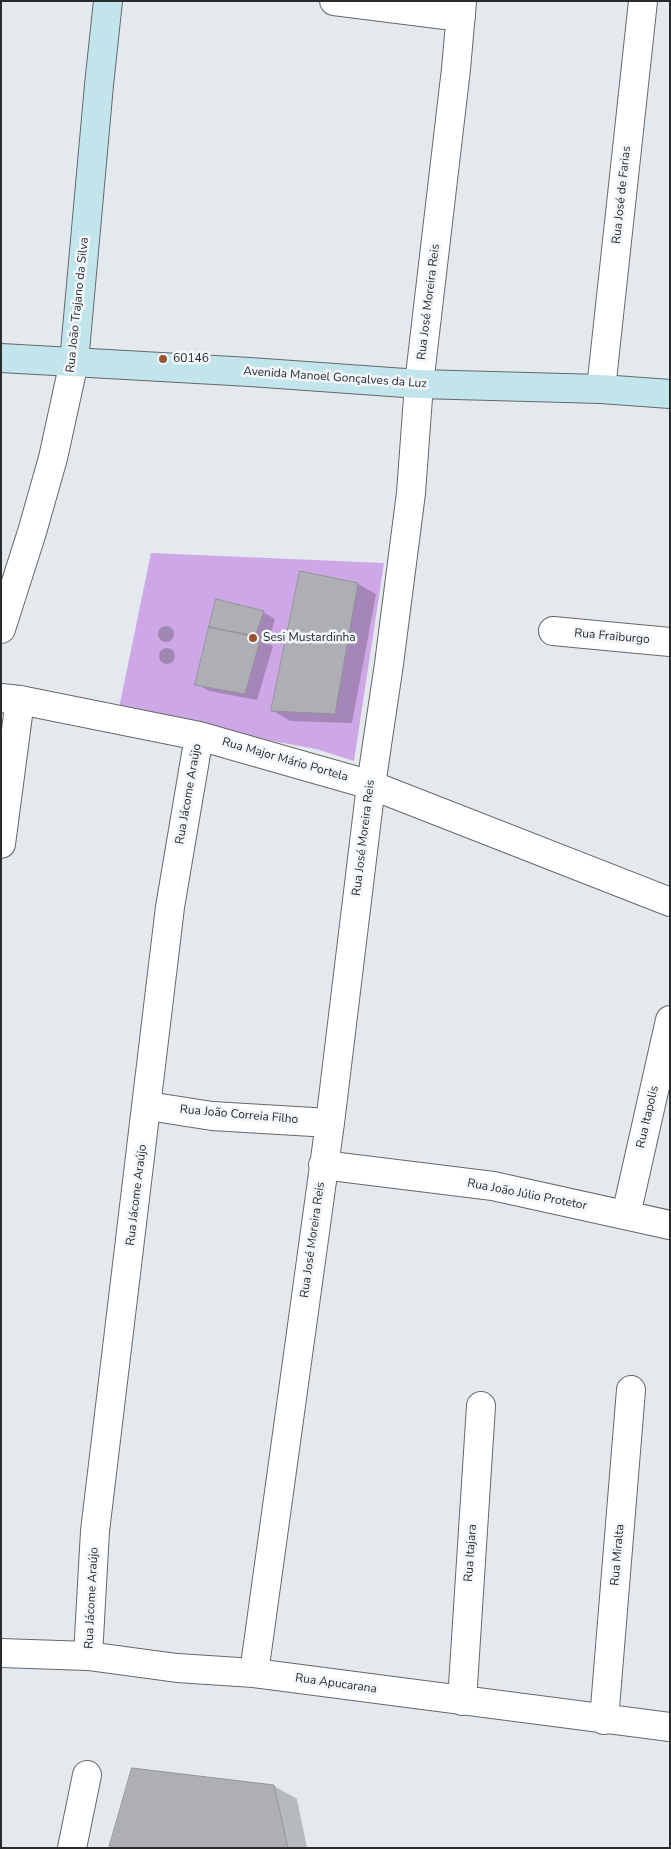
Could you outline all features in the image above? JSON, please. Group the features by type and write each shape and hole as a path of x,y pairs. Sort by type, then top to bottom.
{"main road":[{"name":"Rua João Trajano da Silva","path":"74,362 108,1"},
{"name":"Avenida Manoel Gonçalves da Luz","path":"1,358 420,384 601,389 670,394"}],"street":[{"path":"334,1 461,9"},
{"name":"Rua José de Farias","path":"601,389 643,1"},
{"name":"Rua José Moreira Reis","path":"254,1673 330,1123 370,785 389,664 411,493 420,384 461,9"},
{"name":"Rua João Trajano da Silva","path":"1,629 53,458 74,362"},
{"name":"Rua Fraiburgo","path":"554,631 670,642"},
{"path":"1,844 11,699"},
{"name":"Rua Major Mário Portela","path":"11,699 199,736 370,785 670,902"},
{"name":"Rua Jácome Araújo","path":"88,1656 96,1531 148,1106 170,907 199,736"},
{"name":"Rua Itapolis","path":"626,1215 670,1020"},
{"name":"Rua João Correia Filho","path":"148,1106 220,1116 330,1123"},
{"name":"Rua João Júlio Protetor","path":"323,1165 493,1186 670,1225"},
{"name":"Rua Miralta","path":"604,1720 631,1390"},
{"name":"Rua Itajara","path":"462,1701 481,1406"},
{"name":"Rua Apucarana","path":"1,1653 88,1656 177,1668 254,1673 604,1720 670,1727"},
{"path":"72,1848 87,1776"}],"shaded area":[{"name":"Sesi Mustardinha","path":"151,553 384,563 354,761 316,749 118,713"}],"building":[{"path":"300,571 358,583 335,714 271,711"},
{"path":"216,599 264,611 255,637 209,627"},
{"path":"209,627 261,637 245,694 195,685"},
{"path":"132,1768 274,1785 288,1848 109,1848"}],"place":[{"name":"60146","path":"163,359"},
{"name":"Sesi Mustardinha","path":"253,638"}]}
